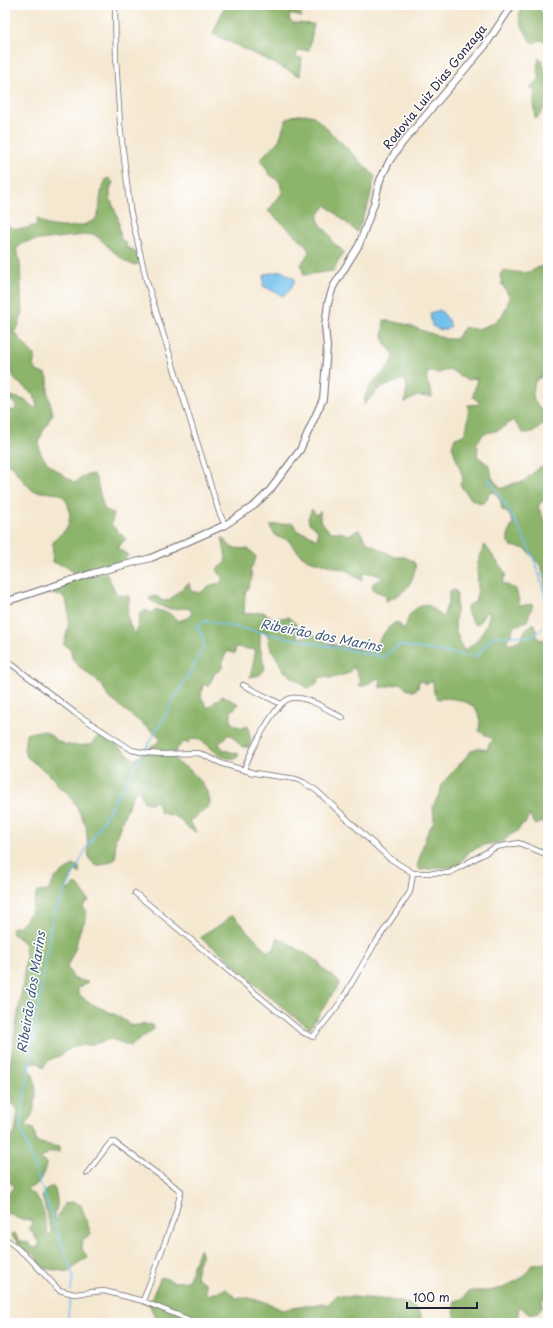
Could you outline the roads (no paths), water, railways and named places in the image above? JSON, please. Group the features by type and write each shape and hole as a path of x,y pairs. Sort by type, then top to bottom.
{"main road":[{"name":"Rodovia Luiz Dias Gonzaga","path":"5,602 93,573 151,558 225,525 255,505 270,490 300,450 323,399 327,347 325,326 328,303 333,287 359,245 374,204 380,180 390,160 415,127 485,46 512,5"}],"street":[{"path":"115,5 116,59 120,124 130,209 150,294 219,512 225,525"},
{"path":"5,659 75,713 132,750 163,754 199,753 223,764 254,774 296,779 304,782 317,791 389,858 413,873 449,873 496,847 519,842 548,854"},
{"path":"243,685 281,704"},
{"path":"244,770 263,730 285,700 299,698 343,718"},
{"path":"135,893 302,1032 313,1037 340,1003 374,945 410,892 413,873"},
{"path":"87,1173 110,1143 114,1142 181,1191 175,1215 143,1301"},
{"path":"5,1238 29,1258 59,1290 74,1294 104,1291 143,1301 197,1323"}],"water":[{"path":"281,271 295,279 291,289 283,296 263,286 264,276 266,274"},
{"path":"440,310 448,319 451,327 441,330 432,326 430,313"}],"waterway":[{"name":"Ribeirão dos Marins","path":"146,749 203,649 204,643 200,631 196,626 205,621 384,657 398,645 476,657 493,636 532,636 546,626 547,613 544,593 535,562 521,532 488,477"},
{"name":"Ribeirão dos Marins","path":"540,575 548,575"},
{"name":"Ribeirão dos Marins","path":"71,1291 73,1275 20,1127 52,918 85,851 141,756"},
{"name":"Ribeirão dos Marins","path":"67,1323 70,1300"}]}
